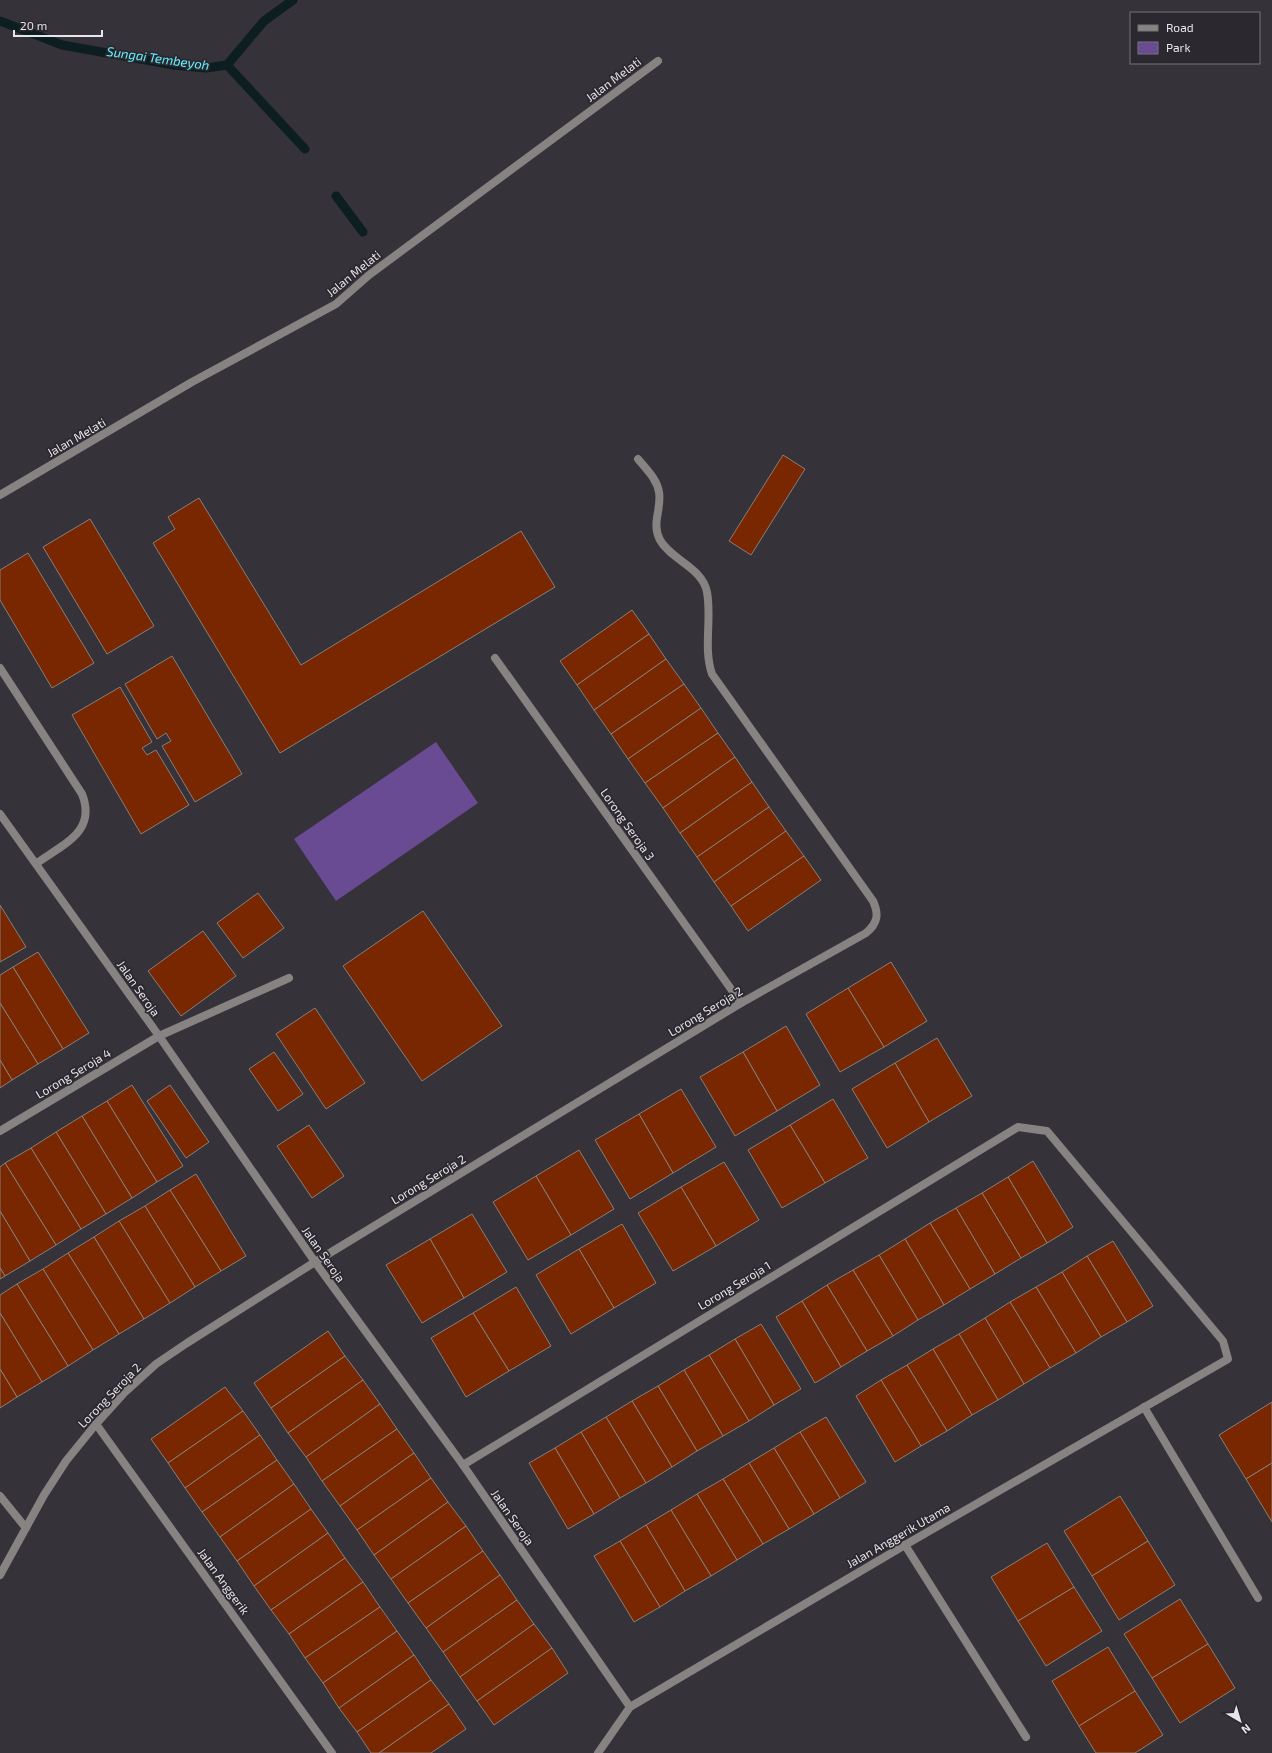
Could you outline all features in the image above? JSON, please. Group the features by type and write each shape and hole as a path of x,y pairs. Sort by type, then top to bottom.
{"street":[{"name":"Jalan Melati","path":"0,495 192,382 336,304 369,275 658,61"},
{"name":"Lorong Seroja 2","path":"0,1574 66,1461 124,1393 156,1364 315,1262 741,1003 866,933 874,927 877,918 877,909 873,901 712,674 709,661 706,591 695,572 660,540 655,520 659,501 659,492 652,476 638,459"},
{"name":"Lorong Seroja 3","path":"495,658 741,1003"},
{"path":"0,668 82,794 86,806 87,817 82,828 74,836 37,863"},
{"name":"Jalan Seroja","path":"0,814 37,863 159,1036 315,1262 463,1465 630,1707"},
{"name":"Lorong Seroja 4","path":"0,1131 159,1036 289,978"},
{"name":"Lorong Seroja 1","path":"463,1465 1018,1127 1047,1131 1224,1341 1228,1359"},
{"name":"Jalan Anggerik Utama","path":"598,1753 630,1707 905,1545 1228,1359"},
{"path":"1144,1407 1258,1598"},
{"name":"Jalan Anggerik","path":"96,1424 332,1753"},
{"path":"0,1496 26,1528"},
{"path":"905,1545 1026,1737"}],"green space":[{"path":"436,742 478,803 336,901 294,839"}],"building":[{"path":"783,455 805,469 751,555 729,541"},
{"path":"199,498 301,665 521,531 555,587 280,753 153,543 175,529 168,517"},
{"path":"90,519 154,626 107,654 43,547"},
{"path":"28,553 94,663 52,688 0,600 0,570"},
{"path":"632,610 649,634 577,685 560,661"},
{"path":"649,634 666,659 594,710 577,685"},
{"path":"172,656 242,774 195,802 162,746 171,741 166,733 157,739 125,684"},
{"path":"666,659 684,684 611,734 594,710"},
{"path":"684,684 701,708 628,759 611,734"},
{"path":"120,687 152,742 142,748 147,755 156,750 189,805 141,834 72,715"},
{"path":"701,708 718,733 645,783 628,759"},
{"path":"718,733 735,757 663,808 645,783"},
{"path":"735,757 752,782 680,833 663,808"},
{"path":"752,782 769,807 697,857 680,833"},
{"path":"769,807 786,831 714,882 697,857"},
{"path":"786,831 804,856 731,906 714,882"},
{"path":"804,856 821,880 748,931 731,906"},
{"path":"258,893 284,928 243,958 217,923"},
{"path":"0,905 26,947 0,962"},
{"path":"423,911 502,1026 422,1081 343,966"},
{"path":"203,931 236,976 181,1016 148,971"},
{"path":"38,952 89,1033 63,1049 13,967"},
{"path":"891,962 927,1021 884,1047 848,988"},
{"path":"13,967 63,1049 38,1064 0,1003 0,975"},
{"path":"848,988 884,1047 840,1072 806,1014"},
{"path":"0,1003 38,1064 12,1080 0,1060"},
{"path":"315,1008 365,1083 326,1109 276,1034"},
{"path":"786,1026 820,1085 777,1111 743,1052"},
{"path":"937,1038 972,1096 929,1122 895,1063"},
{"path":"274,1052 303,1094 278,1111 249,1069"},
{"path":"743,1052 777,1111 735,1136 700,1077"},
{"path":"0,1060 12,1080 0,1088"},
{"path":"895,1063 929,1122 887,1148 852,1089"},
{"path":"132,1085 183,1166 157,1182 107,1101"},
{"path":"170,1085 209,1142 186,1158 147,1101"},
{"path":"681,1089 716,1147 673,1173 639,1114"},
{"path":"833,1099 868,1158 825,1183 790,1125"},
{"path":"107,1101 157,1182 132,1198 82,1116"},
{"path":"639,1114 673,1173 630,1199 595,1140"},
{"path":"82,1116 132,1198 106,1214 56,1132"},
{"path":"309,1125 344,1176 312,1198 277,1146"},
{"path":"790,1125 825,1183 782,1208 748,1150"},
{"path":"56,1132 106,1214 81,1229 31,1148"},
{"path":"31,1148 81,1229 56,1245 5,1163"},
{"path":"579,1150 614,1209 571,1235 536,1176"},
{"path":"1033,1161 1073,1227 1047,1243 1008,1177"},
{"path":"724,1162 759,1220 716,1246 681,1187"},
{"path":"5,1163 56,1245 30,1261 0,1211 0,1167"},
{"path":"196,1174 246,1256 221,1271 170,1190"},
{"path":"536,1176 571,1235 528,1260 493,1202"},
{"path":"1008,1177 1047,1243 1021,1258 982,1193"},
{"path":"681,1187 716,1246 673,1271 638,1213"},
{"path":"170,1190 221,1271 195,1287 145,1206"},
{"path":"982,1193 1021,1258 995,1274 956,1208"},
{"path":"145,1206 195,1287 170,1303 119,1221"},
{"path":"956,1208 995,1274 970,1289 930,1223"},
{"path":"0,1211 30,1261 5,1276 0,1268"},
{"path":"472,1214 507,1272 464,1298 430,1239"},
{"path":"119,1221 170,1303 144,1319 94,1237"},
{"path":"930,1223 970,1289 944,1305 905,1239"},
{"path":"622,1224 656,1283 614,1308 579,1249"},
{"path":"94,1237 144,1319 119,1334 68,1253"},
{"path":"430,1239 464,1298 422,1323 386,1265"},
{"path":"905,1239 944,1305 918,1320 879,1255"},
{"path":"1113,1241 1153,1306 1127,1322 1087,1256"},
{"path":"579,1249 614,1308 571,1334 536,1275"},
{"path":"68,1253 119,1334 93,1350 43,1269"},
{"path":"879,1255 918,1320 893,1336 853,1270"},
{"path":"1087,1256 1127,1322 1101,1337 1062,1272"},
{"path":"0,1268 5,1276 0,1279"},
{"path":"43,1269 93,1350 68,1366 17,1284"},
{"path":"853,1270 893,1336 867,1351 827,1285"},
{"path":"1062,1272 1101,1337 1076,1353 1036,1287"},
{"path":"17,1284 68,1366 42,1382 0,1313 0,1295"},
{"path":"827,1285 867,1351 841,1367 802,1301"},
{"path":"516,1287 551,1346 509,1371 473,1313"},
{"path":"1036,1287 1076,1353 1050,1368 1010,1302"},
{"path":"802,1301 841,1367 815,1383 776,1317"},
{"path":"1010,1302 1050,1368 1024,1384 985,1318"},
{"path":"0,1313 42,1382 17,1397 0,1369"},
{"path":"473,1313 509,1371 466,1397 431,1338"},
{"path":"985,1318 1024,1384 998,1400 959,1334"},
{"path":"761,1324 801,1389 774,1405 735,1339"},
{"path":"328,1331 345,1356 271,1408 254,1383"},
{"path":"959,1334 998,1400 972,1415 933,1349"},
{"path":"735,1339 774,1405 749,1421 709,1355"},
{"path":"933,1349 972,1415 947,1431 907,1365"},
{"path":"709,1355 749,1421 723,1436 684,1370"},
{"path":"345,1356 363,1380 288,1433 271,1408"},
{"path":"907,1365 947,1431 921,1446 881,1380"},
{"path":"0,1369 17,1397 0,1408"},
{"path":"684,1370 723,1436 697,1451 658,1386"},
{"path":"363,1380 380,1404 306,1457 288,1433"},
{"path":"881,1380 921,1446 895,1462 856,1396"},
{"path":"658,1386 697,1451 672,1467 632,1401"},
{"path":"225,1387 243,1411 168,1463 151,1439"},
{"path":"632,1401 672,1467 646,1483 606,1417"},
{"path":"1272,1402 1272,1463 1246,1479 1219,1435"},
{"path":"380,1404 397,1429 322,1481 306,1457"},
{"path":"243,1411 260,1435 185,1488 168,1463"},
{"path":"606,1417 646,1483 620,1498 581,1432"},
{"path":"826,1417 866,1482 840,1498 800,1432"},
{"path":"397,1429 414,1453 340,1506 322,1481"},
{"path":"581,1432 620,1498 594,1514 555,1448"},
{"path":"800,1432 840,1498 814,1514 774,1448"},
{"path":"260,1435 277,1460 202,1512 185,1488"},
{"path":"555,1448 594,1514 568,1529 529,1463"},
{"path":"774,1448 814,1514 789,1529 749,1463"},
{"path":"414,1453 431,1478 357,1530 340,1506"},
{"path":"277,1460 294,1484 220,1537 202,1512"},
{"path":"749,1463 789,1529 763,1544 723,1479"},
{"path":"1272,1463 1272,1522 1246,1479"},
{"path":"431,1478 448,1502 374,1555 357,1530"},
{"path":"723,1479 763,1544 737,1560 697,1494"},
{"path":"294,1484 311,1509 237,1561 220,1537"},
{"path":"697,1494 737,1560 711,1576 671,1510"},
{"path":"1120,1496 1148,1541 1092,1576 1064,1531"},
{"path":"448,1502 466,1526 391,1579 374,1555"},
{"path":"311,1509 328,1533 254,1586 237,1561"},
{"path":"671,1510 711,1576 685,1591 646,1525"},
{"path":"646,1525 685,1591 660,1607 620,1541"},
{"path":"466,1526 483,1551 408,1603 391,1579"},
{"path":"328,1533 345,1558 271,1610 254,1586"},
{"path":"620,1541 660,1607 634,1622 594,1556"},
{"path":"1148,1541 1175,1585 1119,1620 1092,1576"},
{"path":"1047,1543 1074,1587 1018,1621 991,1577"},
{"path":"483,1551 500,1575 426,1628 408,1603"},
{"path":"345,1558 363,1582 289,1634 271,1610"},
{"path":"500,1575 517,1600 443,1652 426,1628"},
{"path":"363,1582 380,1607 305,1658 289,1634"},
{"path":"1074,1587 1102,1631 1046,1666 1018,1621"},
{"path":"1180,1599 1208,1644 1152,1678 1124,1634"},
{"path":"517,1600 534,1624 460,1677 443,1652"},
{"path":"380,1607 397,1631 323,1683 305,1658"},
{"path":"534,1624 552,1648 477,1701 460,1677"},
{"path":"397,1631 414,1655 339,1708 323,1683"},
{"path":"1208,1644 1235,1688 1180,1723 1152,1678"},
{"path":"1108,1647 1135,1691 1079,1726 1052,1681"},
{"path":"552,1648 568,1673 494,1725 477,1701"},
{"path":"414,1655 431,1680 357,1732 339,1708"},
{"path":"431,1680 449,1704 379,1753 371,1753 357,1732"},
{"path":"1135,1691 1163,1735 1135,1753 1096,1753 1079,1726"},
{"path":"449,1704 466,1729 431,1753 379,1753"}],"waterway":[{"name":"Sungai Tembeyoh","path":"0,21 62,45 174,65 206,68 227,65 264,21 293,0"},
{"path":"227,65 305,149"},
{"path":"336,196 363,232"}]}
